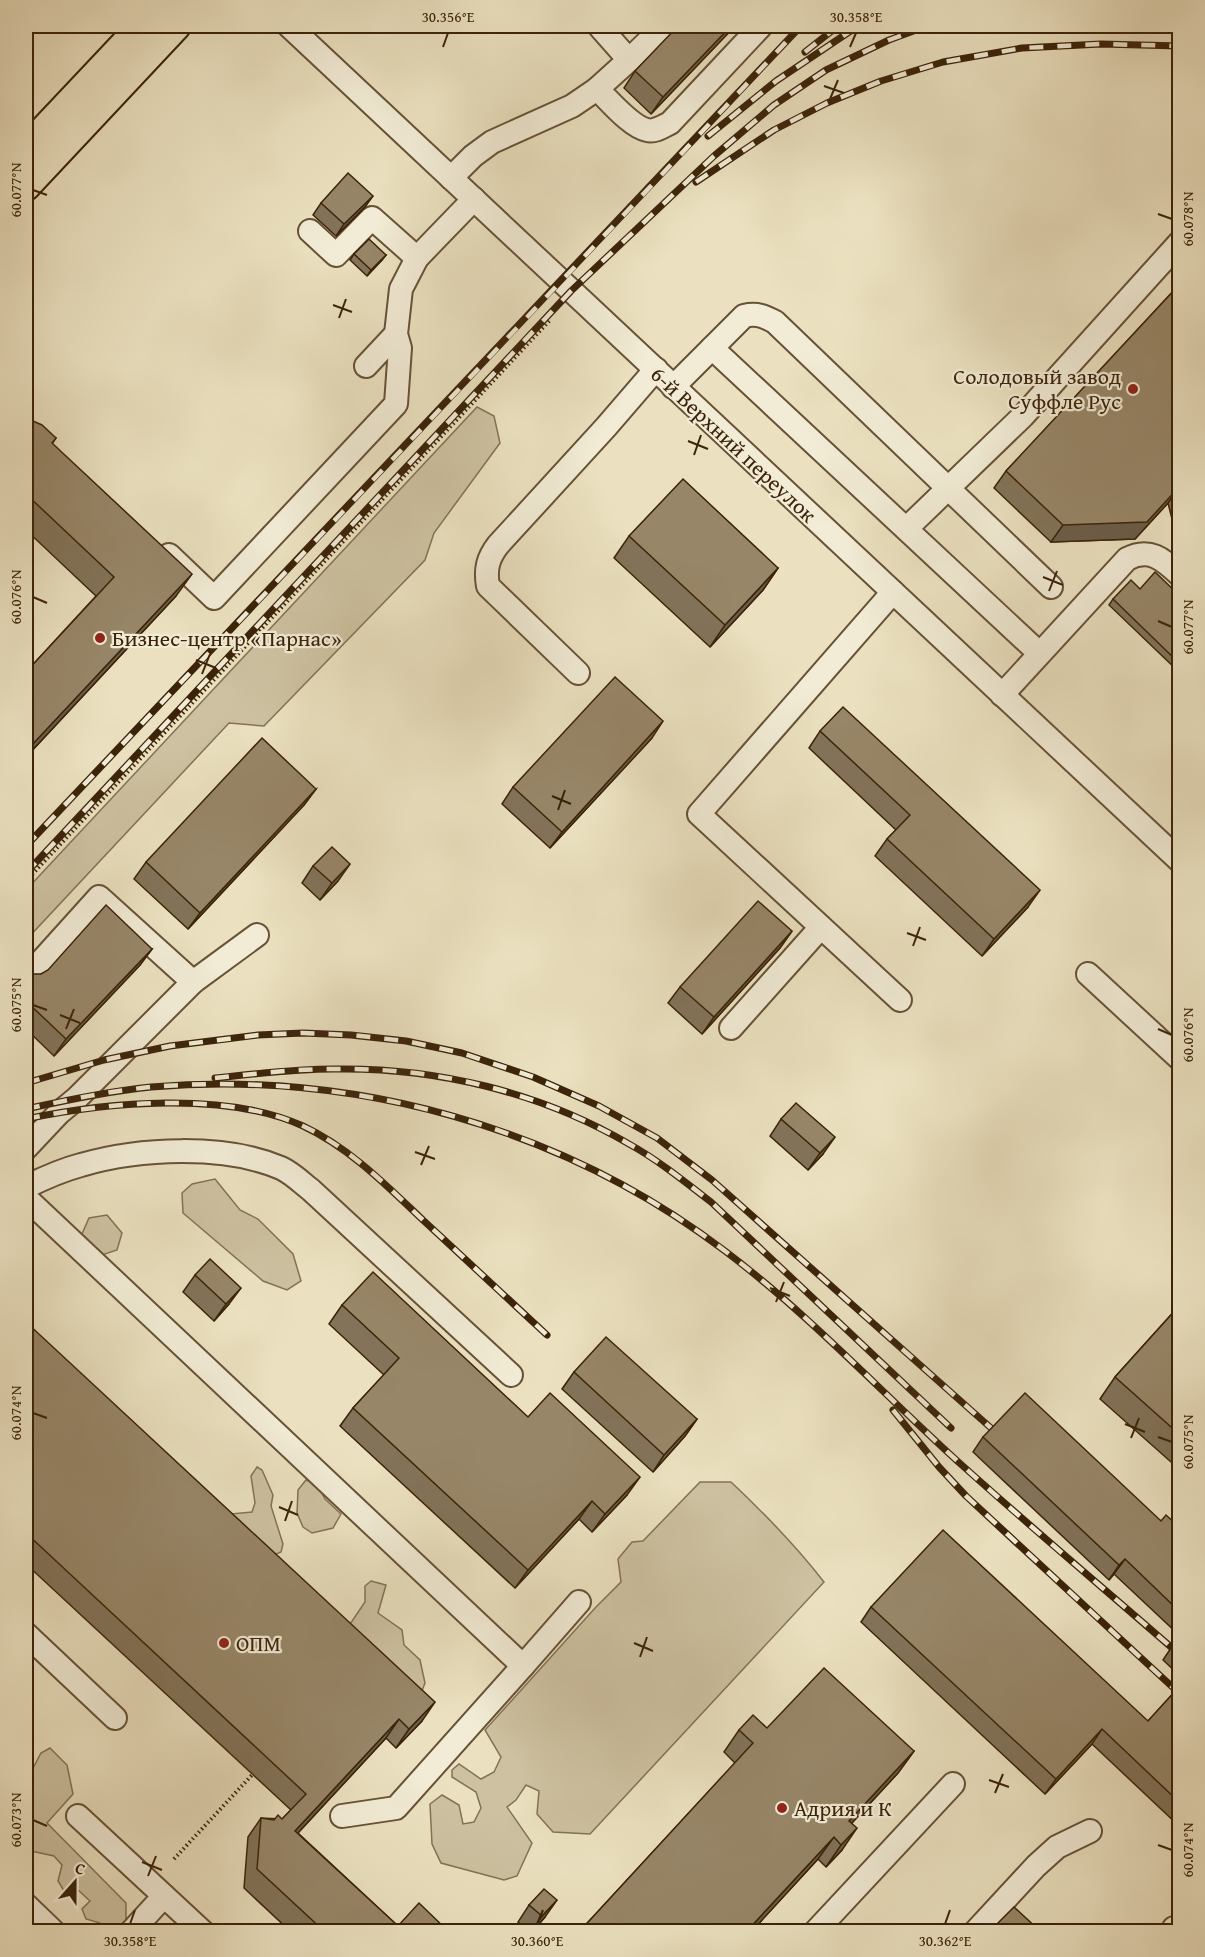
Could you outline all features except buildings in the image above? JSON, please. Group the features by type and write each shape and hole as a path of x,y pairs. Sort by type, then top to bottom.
{"main road":[{"path":"26,149 142,26"},
{"path":"26,186 176,26"}],"street":[{"name":"6-й Верхний переулок","path":"289,26 1179,861"},
{"path":"599,26 629,60"},
{"path":"451,177 492,142 572,106 597,90 664,26"},
{"path":"597,90 637,126 648,130 659,129 670,123 761,26"},
{"path":"154,541 214,598 396,404 400,348 396,334 400,289 417,258 474,199"},
{"path":"310,231 336,255 372,218 417,258"},
{"path":"907,528 1023,416 1179,242"},
{"path":"674,387 744,316 754,314 765,316 775,322 1051,587"},
{"path":"366,366 396,334"},
{"path":"712,348 1039,653"},
{"path":"579,673 488,586 487,564 498,544 656,369"},
{"path":"1002,695 1127,559 1135,555 1154,554 1164,560 1179,575"},
{"path":"892,592 699,814 900,1000"},
{"path":"26,978 99,897 193,982"},
{"path":"731,1028 821,927"},
{"path":"26,1148 193,982 257,935"},
{"path":"1088,974 1179,1059"},
{"path":"26,1187 50,1175 82,1164 123,1156 163,1152 212,1153 256,1159 284,1169 311,1190 511,1375"},
{"path":"26,1198 523,1666"},
{"path":"342,1816 396,1808 579,1602"},
{"path":"26,1634 115,1718"},
{"path":"815,1932 953,1784"},
{"path":"78,1816 203,1932"},
{"path":"975,1932 1036,1866 1057,1848 1090,1831"},
{"path":"131,1932 164,1896"},
{"path":"26,1905 54,1932"}],"path":[{"path":"26,881 550,320"},
{"path":"174,1859 252,1775"}],"shaded area":[{"path":"477,407 494,416 500,443 434,533 425,560 264,726 229,723 26,940 26,890"},
{"path":"215,1179 240,1210 258,1219 293,1254 301,1281 287,1290 263,1281 183,1213 182,1193 192,1184"},
{"path":"107,1215 122,1233 117,1250 102,1255 81,1236 89,1218"},
{"path":"257,1467 262,1470 273,1495 271,1506 283,1544 281,1552 267,1558 230,1514 252,1512 255,1503 251,1476"},
{"path":"306,1480 317,1484 325,1499 341,1514 333,1528 312,1533 303,1527 297,1513 298,1490"},
{"path":"700,1482 731,1482 779,1530 824,1582 590,1834 553,1832 537,1814 539,1791 526,1785 516,1800 507,1807 532,1843 517,1876 504,1880 441,1863 432,1844 430,1804 442,1795 459,1805 463,1824 474,1822 481,1808 476,1792 452,1777 452,1770 459,1764 481,1779 494,1772 501,1757 485,1730 621,1582 618,1559 632,1542 643,1541"},
{"path":"371,1581 386,1585 378,1613 402,1630 404,1645 420,1660 425,1683 420,1696 344,1633 365,1602 365,1586"},
{"path":"50,1748 67,1765 73,1794 47,1823 126,1903 126,1921 118,1931 102,1931 100,1923 86,1919 82,1909 90,1901 77,1889 64,1891 58,1881 62,1865 54,1856 26,1850 26,1771 31,1772 41,1753"}],"railway":[{"path":"26,846 801,26"},
{"path":"805,52 838,26"},
{"path":"708,136 776,81 858,26"},
{"path":"26,873 571,291 714,156 774,105 826,70 889,40 927,26"},
{"path":"696,182 774,130 827,103 881,81 943,62 1022,48 1101,44 1180,46"},
{"path":"26,1083 104,1060 170,1046 258,1035 303,1033 406,1041 462,1053 533,1077 599,1106 657,1138 712,1180 991,1428"},
{"path":"215,1078 318,1069 410,1073 486,1086 560,1110 595,1126 650,1157 711,1202 951,1428"},
{"path":"26,1109 104,1093 151,1087 227,1084 303,1088 379,1099 453,1116 525,1140 595,1171 662,1208 757,1276 964,1467 1171,1647"},
{"path":"26,1119 93,1108 166,1103 239,1108 272,1115 303,1126 352,1156 547,1335"},
{"path":"893,1410 939,1467 966,1496 1180,1694"}],"place":[{"name":"Солодовый завод Суффле Рус","path":"1133,389"},
{"name":"Бизнес-центр «Парнас»","path":"100,638"},
{"name":"ОПМ","path":"224,1643"},
{"name":"Адрия и К","path":"782,1808"}]}
